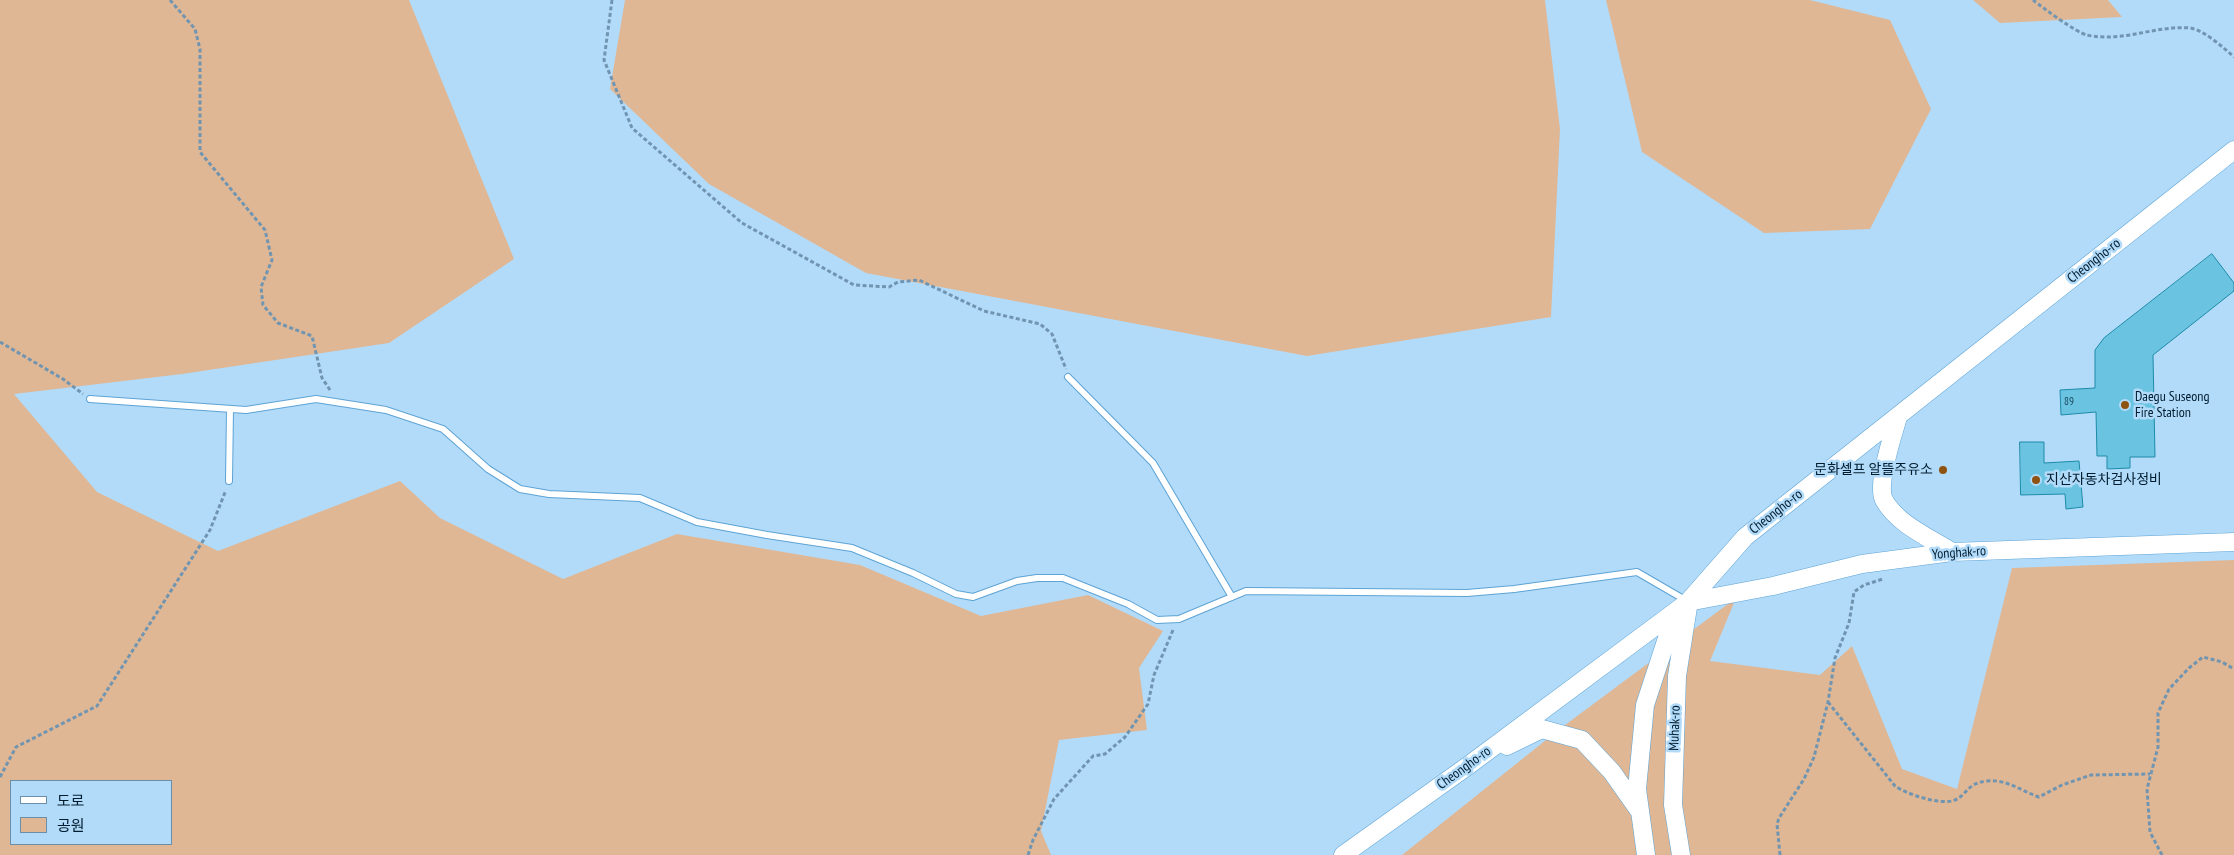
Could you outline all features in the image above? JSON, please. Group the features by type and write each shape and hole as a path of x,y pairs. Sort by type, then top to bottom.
{"main road":[{"name":"Cheongho-ro","path":"1343,855 1469,765 1688,602 1745,537 2234,150"},
{"path":"1898,417 1883,473 1884,499 1901,519 1952,552"},
{"name":"Yonghak-ro","path":"1688,602 1773,586 1862,564 1952,552 2234,542"},
{"path":"1646,855 1637,788 1645,705 1670,628 1688,602"},
{"name":"Muhak-ro","path":"1681,855 1674,805 1677,676 1688,602"},
{"path":"1469,765 1542,729 1582,740 1612,772 1640,814"}],"lane":[{"path":"1068,377 1153,463 1232,597"},
{"path":"90,399 246,410 316,399 386,410 442,429 488,470 520,489 550,494 640,498 697,522 767,536 852,548 913,573 956,594 973,597 1017,581 1037,578 1063,578 1128,604 1157,620 1179,619 1246,591 1467,593 1514,589 1637,572 1688,602"},
{"path":"229,481 230,409"}],"path":[{"path":"170,0 195,29 200,49 200,152 265,230 272,260 261,287 263,305 278,323 312,336 322,378 338,403"},
{"path":"2033,0 2085,35 2115,38 2156,30 2191,28 2219,43 2234,57"},
{"path":"611,1 604,60 632,128 742,223 854,285 889,288 898,282 919,280 984,311 1040,324 1052,334 1068,377"},
{"path":"0,342 63,380 90,399"},
{"path":"0,777 16,747 97,706 210,530 229,481"},
{"path":"1780,855 1777,824 1810,770 1828,702 1835,658 1849,623 1854,592 1864,585 1886,579"},
{"path":"1028,855 1032,840 1054,799 1093,756 1105,754 1125,737 1148,704 1154,676 1179,619"},
{"path":"2162,855 2150,832 2147,789 2158,747 2158,712 2169,689 2189,668 2203,657 2222,662 2234,669"},
{"path":"1828,702 1895,786 1910,794 1941,801 1956,800 1971,786 1986,781 2007,782 2039,797 2062,785 2090,775 2108,773 2150,774"}],"green space":[{"path":"0,0 409,0 514,259 389,343 182,374 14,394 97,492 218,551 400,481 440,518 563,579 677,534 860,565 981,616 1088,595 1163,631 1139,668 1147,730 1059,740 1041,831 1051,855 0,855"},
{"path":"625,0 1545,0 1560,129 1551,317 1307,356 866,273 709,184 610,89"},
{"path":"1606,0 1810,0 1890,20 1931,109 1870,229 1764,233 1642,152"},
{"path":"1973,0 2108,0 2122,17 2000,23"},
{"path":"2234,560 2234,855 1402,855 1561,728 1736,598 1710,661 1820,675 1852,646 1902,769 1957,789 2012,568"}],"building":[{"name":"Daegu Suseong Fire Station","path":"2212,254 2234,283 2234,291 2153,355 2155,457 2130,457 2130,468 2107,469 2107,456 2097,456 2096,412 2061,415 2060,390 2095,388 2095,350 2104,338"},
{"path":"2020,442 2044,442 2044,463 2079,461 2083,507 2066,509 2065,494 2021,495"}],"place":[{"name":"Daegu Suseong Fire Station","path":"2125,405"},
{"name":"문화셀프 알뜰주유소","path":"1943,470"},
{"name":"지산자동차검사정비","path":"2036,480"}]}
